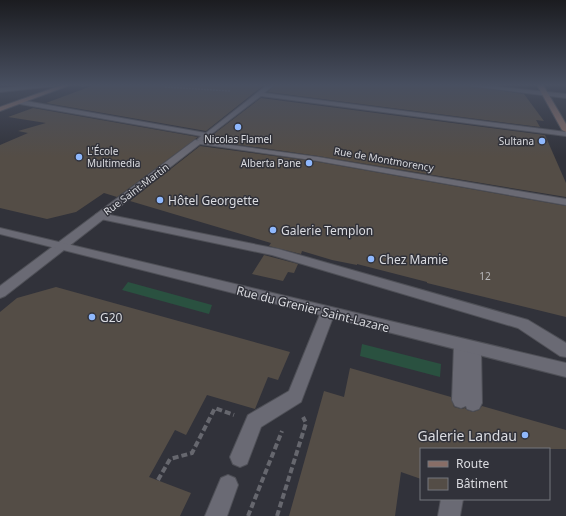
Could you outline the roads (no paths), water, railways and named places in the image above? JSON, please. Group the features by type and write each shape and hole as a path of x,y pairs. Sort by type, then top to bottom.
{"main road":[{"path":"554,109 566,130"}],"street":[{"path":"60,109 206,135"},
{"name":"Rue Saint-Martin","path":"0,293 240,109"},
{"path":"375,109 566,134"},
{"name":"Rue de Montmorency","path":"198,142 318,159 566,202"},
{"path":"100,216 274,252 523,324 566,351"},
{"name":"Rue du Grenier Saint-Lazare","path":"0,231 60,247 566,370"},
{"path":"240,457 254,421 295,396 328,312"},
{"path":"467,402 468,346"},
{"path":"216,516 228,485"},
{"path":"449,516 452,500"}],"place":[{"name":"Nicolas Flamel","path":"238,127"},
{"name":"Sultana","path":"542,141"},
{"name":"L'École Multimedia","path":"79,157"},
{"name":"Alberta Pane","path":"309,163"},
{"name":"Hôtel Georgette","path":"160,200"},
{"name":"Galerie Templon","path":"273,230"},
{"name":"Chez Mamie","path":"371,259"},
{"name":"G20","path":"92,317"},
{"name":"Galerie Landau","path":"525,435"}]}
